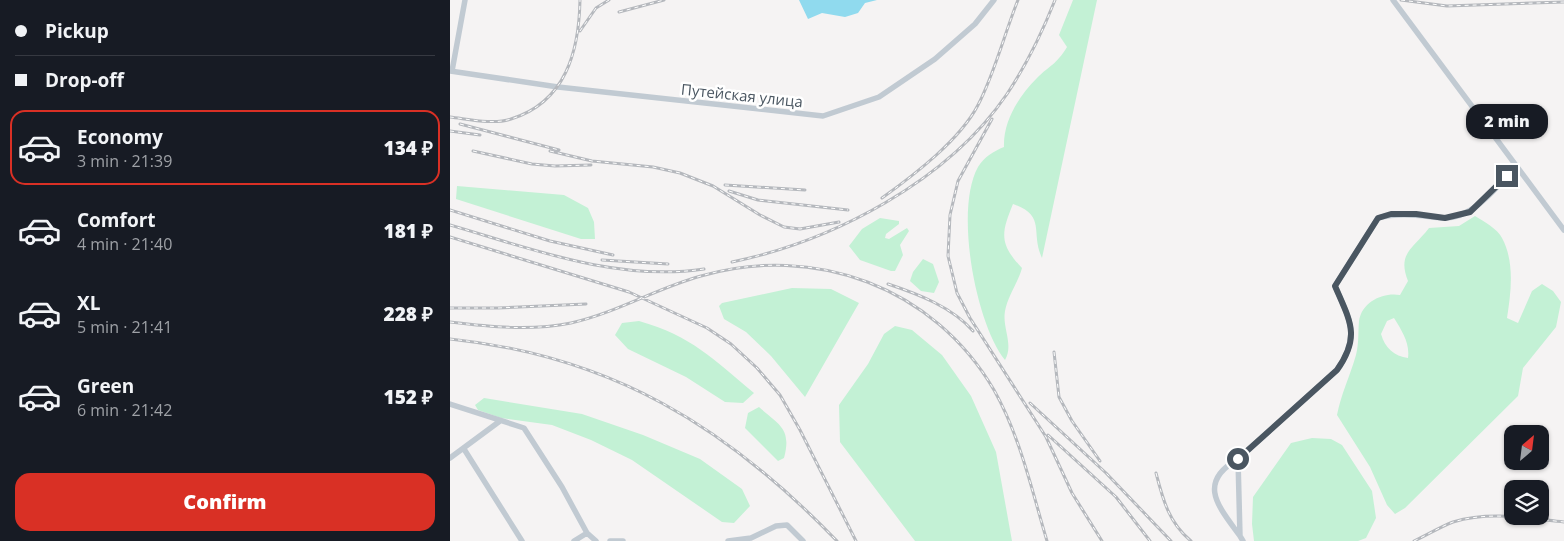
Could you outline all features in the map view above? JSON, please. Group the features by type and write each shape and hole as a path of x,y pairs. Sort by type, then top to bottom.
{"street":[{"path":"451,71 465,0"},
{"name":"Путейская улица","path":"451,71 558,87 823,116 879,97 935,60 975,24 994,0"},
{"path":"1393,0 1564,230"},
{"path":"1242,539 1215,502 1214,488 1223,468 1238,459 1337,370 1348,353 1352,340 1351,328 1335,286 1378,218 1391,214 1416,214 1445,218 1470,212 1517,166"},
{"path":"450,404 500,421 517,424 524,428 531,435 587,533 596,541"},
{"path":"450,458 500,421"},
{"path":"464,449 522,541"},
{"path":"1238,459 1242,539"},
{"path":"728,541 751,538 776,526 787,525 803,541"},
{"path":"574,541 587,533"},
{"path":"610,541 623,541"}],"green space":[{"path":"1073,0 1097,0 1042,258 1037,241 1036,226 1030,214 1013,204 1006,223 1004,238 1006,245 1009,252 1022,268 1005,311 1008,348 1005,360 985,321 977,294 968,237 968,210 971,186 980,163 1004,147 1004,137 1009,118 1018,101 1030,85 1056,61 1067,47 1059,35"},
{"path":"457,186 564,195 588,208 594,222 595,239 581,239 456,199"},
{"path":"1475,216 1494,228 1502,238 1509,257 1511,278 1507,318 1518,323 1532,291 1542,284 1553,291 1561,302 1556,327 1523,368 1518,396 1405,508 1395,514 1387,505 1370,467 1337,415 1356,355 1359,321 1364,308 1375,299 1387,295 1400,295 1408,281 1404,264 1408,252 1429,228 1459,226","holes":["1394,318 1407,342 1408,358 1398,355 1391,350 1381,334 1387,321"]},
{"path":"880,218 899,221 899,224 886,234 885,238 889,239 907,228 909,231 900,245 903,255 895,271 860,260 849,246 862,229"},
{"path":"923,259 933,264 939,282 934,293 921,291 910,281 913,272"},
{"path":"792,288 831,289 859,303 805,397 771,356 746,332 724,319 719,306 722,303"},
{"path":"639,321 688,341 714,359 754,393 743,403 725,402 686,377 628,349 615,335 622,323"},
{"path":"895,326 912,330 942,355 971,396 996,452 1012,541 915,541 840,442 839,405 868,364 884,334"},
{"path":"484,398 582,414 643,435 700,459 742,489 750,506 734,523 722,522 632,460 591,440 552,425 501,418 478,410 475,405"},
{"path":"759,407 778,423 785,433 786,448 784,458 778,461 745,428 748,413"},
{"path":"1312,438 1331,439 1342,445 1372,491 1376,518 1366,538 1358,541 1254,541 1252,524 1253,497 1291,443"}],"water":[{"path":"799,0 877,0 865,3 858,13 845,17 822,13 808,19"}],"railway":[{"path":"450,117 480,121 504,121 530,111 545,100 557,87 566,72 572,56 577,38 580,0"},
{"path":"580,31 596,8 609,0"},
{"path":"619,12 664,0"},
{"path":"882,198 935,156 970,118 989,80 1018,0"},
{"path":"732,262 809,239 848,223 885,203 921,180 953,154 982,125 1007,94 1034,48 1055,0"},
{"path":"1401,0 1447,6 1564,2"},
{"path":"992,119 958,181 950,215 948,256 957,293 970,318 1046,437 1072,493 1102,541"},
{"path":"460,124 559,150"},
{"path":"450,131 480,135"},
{"path":"473,151 532,164 555,166 591,165"},
{"path":"550,151 592,161 653,167 680,173 713,186 760,215 784,227 800,229 839,222"},
{"path":"725,185 805,190"},
{"path":"729,191 758,200 848,210"},
{"path":"450,210 550,241 613,255"},
{"path":"450,225 544,253 607,267 672,272 704,269"},
{"path":"450,237 629,292 707,328 731,344 757,368 780,395 800,430 856,541"},
{"path":"602,260 668,264"},
{"path":"450,322 526,328 571,323 588,319 685,281 744,267 786,265 828,270 867,282 905,300 939,324 969,354 994,390 1011,426 1047,541"},
{"path":"888,284 923,297 945,308 965,322 973,331"},
{"path":"450,308 586,304"},
{"path":"450,339 508,348 563,362 614,380 662,403 708,431 752,463 795,500 837,541"},
{"path":"1054,352 1059,397 1072,421 1100,461"},
{"path":"1030,403 1106,473 1171,541"},
{"path":"1048,435 1116,497 1150,541"},
{"path":"1156,473 1164,502 1172,519 1191,541"},
{"path":"1414,541 1453,522 1481,517 1508,516 1564,522"}],"route":[{"path":"1238,459 1337,370 1348,353 1352,340 1351,328 1349,318 1335,286 1378,218 1391,214 1416,214 1445,218 1470,212 1507,176"}]}
